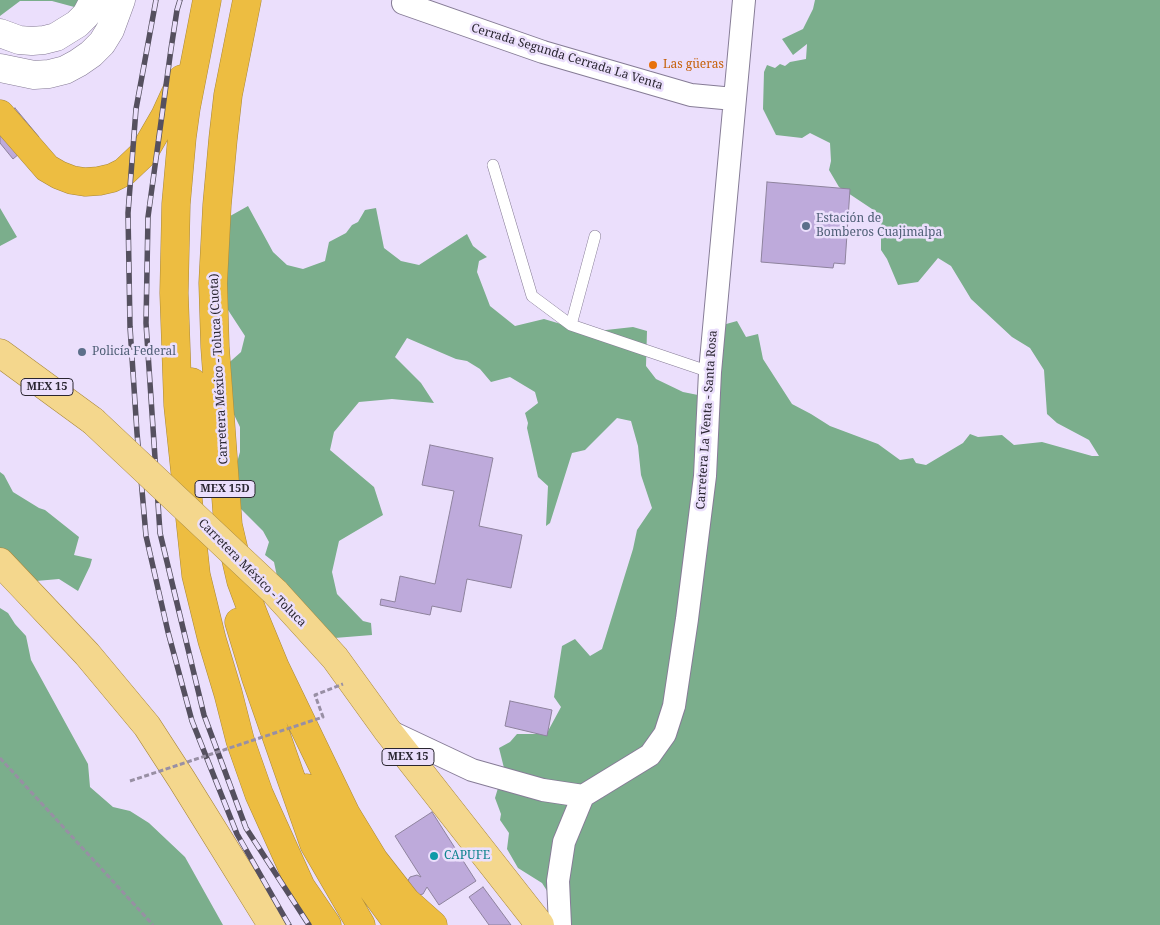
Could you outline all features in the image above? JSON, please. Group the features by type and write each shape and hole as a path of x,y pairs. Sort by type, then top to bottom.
{"highway":[{"name":"MEX 15D","path":"207,0 182,137 176,204 175,297 178,404 196,575 240,740 259,794 301,887 326,925"},
{"name":"Carretera México - Toluca (Cuota)","path":"247,0 228,96 217,205 213,282 215,347 228,525 241,581 254,616 275,667 346,814 374,860 406,901 433,925"},
{"path":"0,114 37,158 47,168 59,175 85,182 112,178 124,172 143,154 165,116 199,41"},
{"name":"MEX 15D","path":"175,297 228,585 256,678 280,744"},
{"path":"280,744 314,844 361,925"},
{"path":"280,744 348,856 399,925"}],"main road":[{"name":"Carretera México - Toluca","path":"0,352 93,420 275,592 335,658 387,730 540,925"},
{"path":"0,375 64,399"},
{"path":"0,562 87,654 147,726 272,925"}],"street":[{"path":"0,33 19,40 32,41 56,37 77,24 86,15 94,0"},
{"path":"0,68 34,75 64,70 78,63 102,43 110,30 121,0"},
{"name":"Carretera La Venta - Santa Rosa","path":"583,796 650,754 666,734 674,706 688,619 705,476 710,372 744,0"},
{"name":"Cerrada Segunda Cerrada La Venta","path":"403,3 543,52 691,95 734,99"},
{"path":"387,730 472,770 543,790 583,796 564,842 558,881 560,925"}],"lane":[{"path":"493,165 532,296 571,325 710,372"},
{"path":"571,325 595,236"}],"path":[{"path":"130,781 323,717 314,695 343,684"},
{"path":"0,758 154,925"}],"green space":[{"path":"0,0 85,0 78,8 52,1 20,1 0,16"},
{"path":"815,0 1160,0 1160,925 557,925 551,897 542,883 518,868 507,849 509,833 500,820 501,814 495,798 504,768 499,748 510,742 517,734 535,734 548,731 561,707 554,697 562,646 575,639 590,656 602,649 633,549 637,530 652,508 641,475 638,446 631,421 617,418 585,450 572,453 550,523 546,526 548,486 538,477 525,413 538,403 535,392 510,377 491,382 480,369 467,361 456,359 407,338 395,357 421,383 434,403 392,399 359,402 334,432 330,450 374,487 383,515 339,541 332,572 337,594 363,621 371,623 372,635 322,639 280,591 274,562 265,555 269,542 263,531 238,506 232,480 240,452 240,427 219,384 223,368 241,352 245,336 215,290 223,220 248,206 273,252 287,265 303,269 325,261 329,242 346,233 352,225 358,222 365,210 376,208 384,248 401,261 419,265 467,234 473,246 487,257 479,261 477,272 490,306 515,326 544,319 588,332 633,327 647,331 646,366 656,379 683,392 698,395 716,365 719,326 737,321 746,337 758,334 763,359 792,404 830,426 878,444 900,460 913,458 916,463 926,465 963,443 970,434 978,437 1002,435 1014,445 1042,442 1092,456 1099,456 1089,440 1057,423 1047,414 1044,370 1030,348 1012,337 971,299 951,266 938,258 918,282 898,285 881,250 881,225 878,213 839,187 829,170 831,161 830,143 810,133 802,138 776,135 763,109 764,72 767,65 775,68 780,64 785,66 790,62 806,59 807,44 793,55 782,39 803,29 813,9"},
{"path":"0,208 17,237 0,246"},
{"path":"0,472 4,475 13,492 45,510 79,537 74,555 92,559 78,591 59,579 36,581 0,551"},
{"path":"0,608 8,613 26,636 31,660 88,764 90,787 113,807 130,811 149,823 185,857 223,925 0,925"}],"building":[{"path":"15,108 39,137 13,159 0,143 0,120"},
{"path":"767,182 850,189 845,264 834,263 833,268 761,262"},
{"path":"430,445 493,458 479,526 522,535 511,588 467,579 461,612 432,606 430,615 380,605 381,599 395,602 400,576 435,584 454,491 422,485"},
{"path":"510,701 552,710 547,736 505,726"},
{"name":"CAPUFE","path":"432,812 476,881 439,905 427,887 423,894 415,896 406,884 410,877 417,875 421,877 395,836"},
{"path":"483,887 511,925 489,925 469,897"}],"railway":[{"path":"156,0 136,109 128,213 130,327 146,536 168,632 192,721 237,834 289,925"},
{"path":"180,0 171,49 148,217 146,323 160,533 204,715 246,828 309,925"}],"place":[{"name":"Las güeras","path":"653,65"},
{"name":"Estación de Bomberos Cuajimalpa","path":"806,226"},
{"name":"Policía Federal","path":"82,352"},
{"name":"CAPUFE","path":"434,856"}]}
